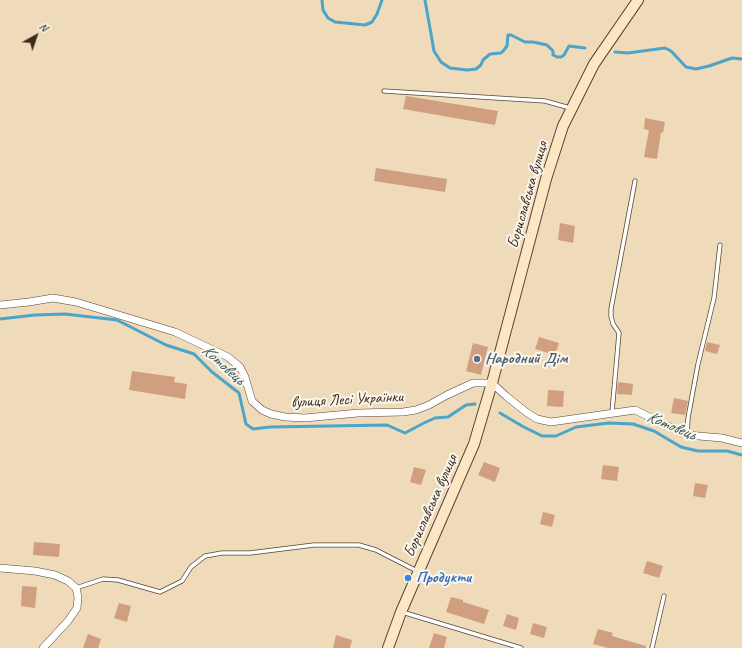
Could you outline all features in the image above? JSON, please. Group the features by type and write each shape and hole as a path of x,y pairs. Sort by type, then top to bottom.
{"main road":[{"name":"Бориславська вулиця","path":"388,648 401,612 474,444 492,383 546,179 563,126 594,64 638,0"}],"street":[{"name":"вулиця Лесі Українки","path":"0,305 53,298 69,300 175,332 228,357 240,367 245,377 252,402 262,410 271,414 285,417 304,418 416,410 474,384 492,383"},
{"path":"492,383 506,396 537,419 551,422 612,412 635,410 687,435 722,438 742,443"},
{"path":"0,568 35,571 55,575 68,581 76,588 78,597 76,608 68,621 43,648"}],"lane":[{"path":"384,91 545,101 571,109"},
{"path":"612,412 619,333 613,324 611,316 635,181"},
{"path":"687,435 688,418 698,364 714,298 720,245"},
{"path":"76,588 103,579 118,580 160,592 182,581 191,567 205,556 222,552 250,553 314,545 359,545 376,550 418,572"},
{"path":"652,648 664,596"},
{"path":"401,612 521,648"}],"building":[{"path":"406,96 498,111 495,125 403,109"},
{"path":"645,118 665,122 663,133 661,132 657,159 644,157 649,130 644,129"},
{"path":"376,168 447,179 445,192 374,181"},
{"path":"560,223 575,226 573,243 558,240"},
{"path":"539,337 559,343 555,355 535,349"},
{"path":"707,342 720,345 717,354 705,351"},
{"name":"Народний Дім","path":"473,343 488,347 481,375 466,371"},
{"path":"132,371 175,377 174,382 187,384 185,399 129,390"},
{"path":"618,382 633,384 632,395 617,394"},
{"path":"548,390 564,391 563,407 547,406"},
{"path":"674,398 688,401 685,415 671,413"},
{"path":"484,462 500,468 495,482 478,475"},
{"path":"603,465 619,467 617,481 601,479"},
{"path":"414,467 426,470 421,485 410,482"},
{"path":"695,483 708,485 705,498 693,496"},
{"path":"543,512 555,515 552,527 540,524"},
{"path":"34,542 60,544 59,557 33,555"},
{"path":"647,561 663,566 659,578 643,573"},
{"path":"22,586 37,587 35,608 21,606"},
{"path":"451,597 489,610 484,624 446,612"},
{"path":"119,603 131,606 127,622 114,618"},
{"path":"507,614 519,618 516,630 503,626"},
{"path":"533,623 547,627 544,638 530,634"},
{"path":"598,629 613,633 612,636 646,646 646,648 608,648 593,644"},
{"path":"434,633 447,637 444,648 429,648"},
{"path":"88,634 101,639 98,648 83,648"},
{"path":"336,635 352,640 350,648 333,648"}],"waterway":[{"path":"322,0 323,10 328,18 335,22 365,25 372,22 377,14 382,0"},
{"path":"425,0 434,51 441,62 450,68 467,70 476,69 490,54 501,53 504,50 507,46 508,35 525,42 547,45 553,51 553,55 557,57 564,55 569,46 585,48"},
{"path":"615,52 628,53 665,48 671,51 686,67 696,69 732,58 742,59"},
{"name":"Котовець","path":"0,319 35,315 65,314 117,320 166,345 194,354 212,372 239,393 246,424 253,429 270,427 387,425 405,433 435,418 448,417 466,405 475,404"},
{"name":"Котовець","path":"500,413 542,436 556,436 576,427 609,423 633,424 654,431 681,447 698,451 727,451 742,455"}],"place":[{"name":"Народний Дім","path":"477,359"},
{"name":"Продукти","path":"408,578"}]}
